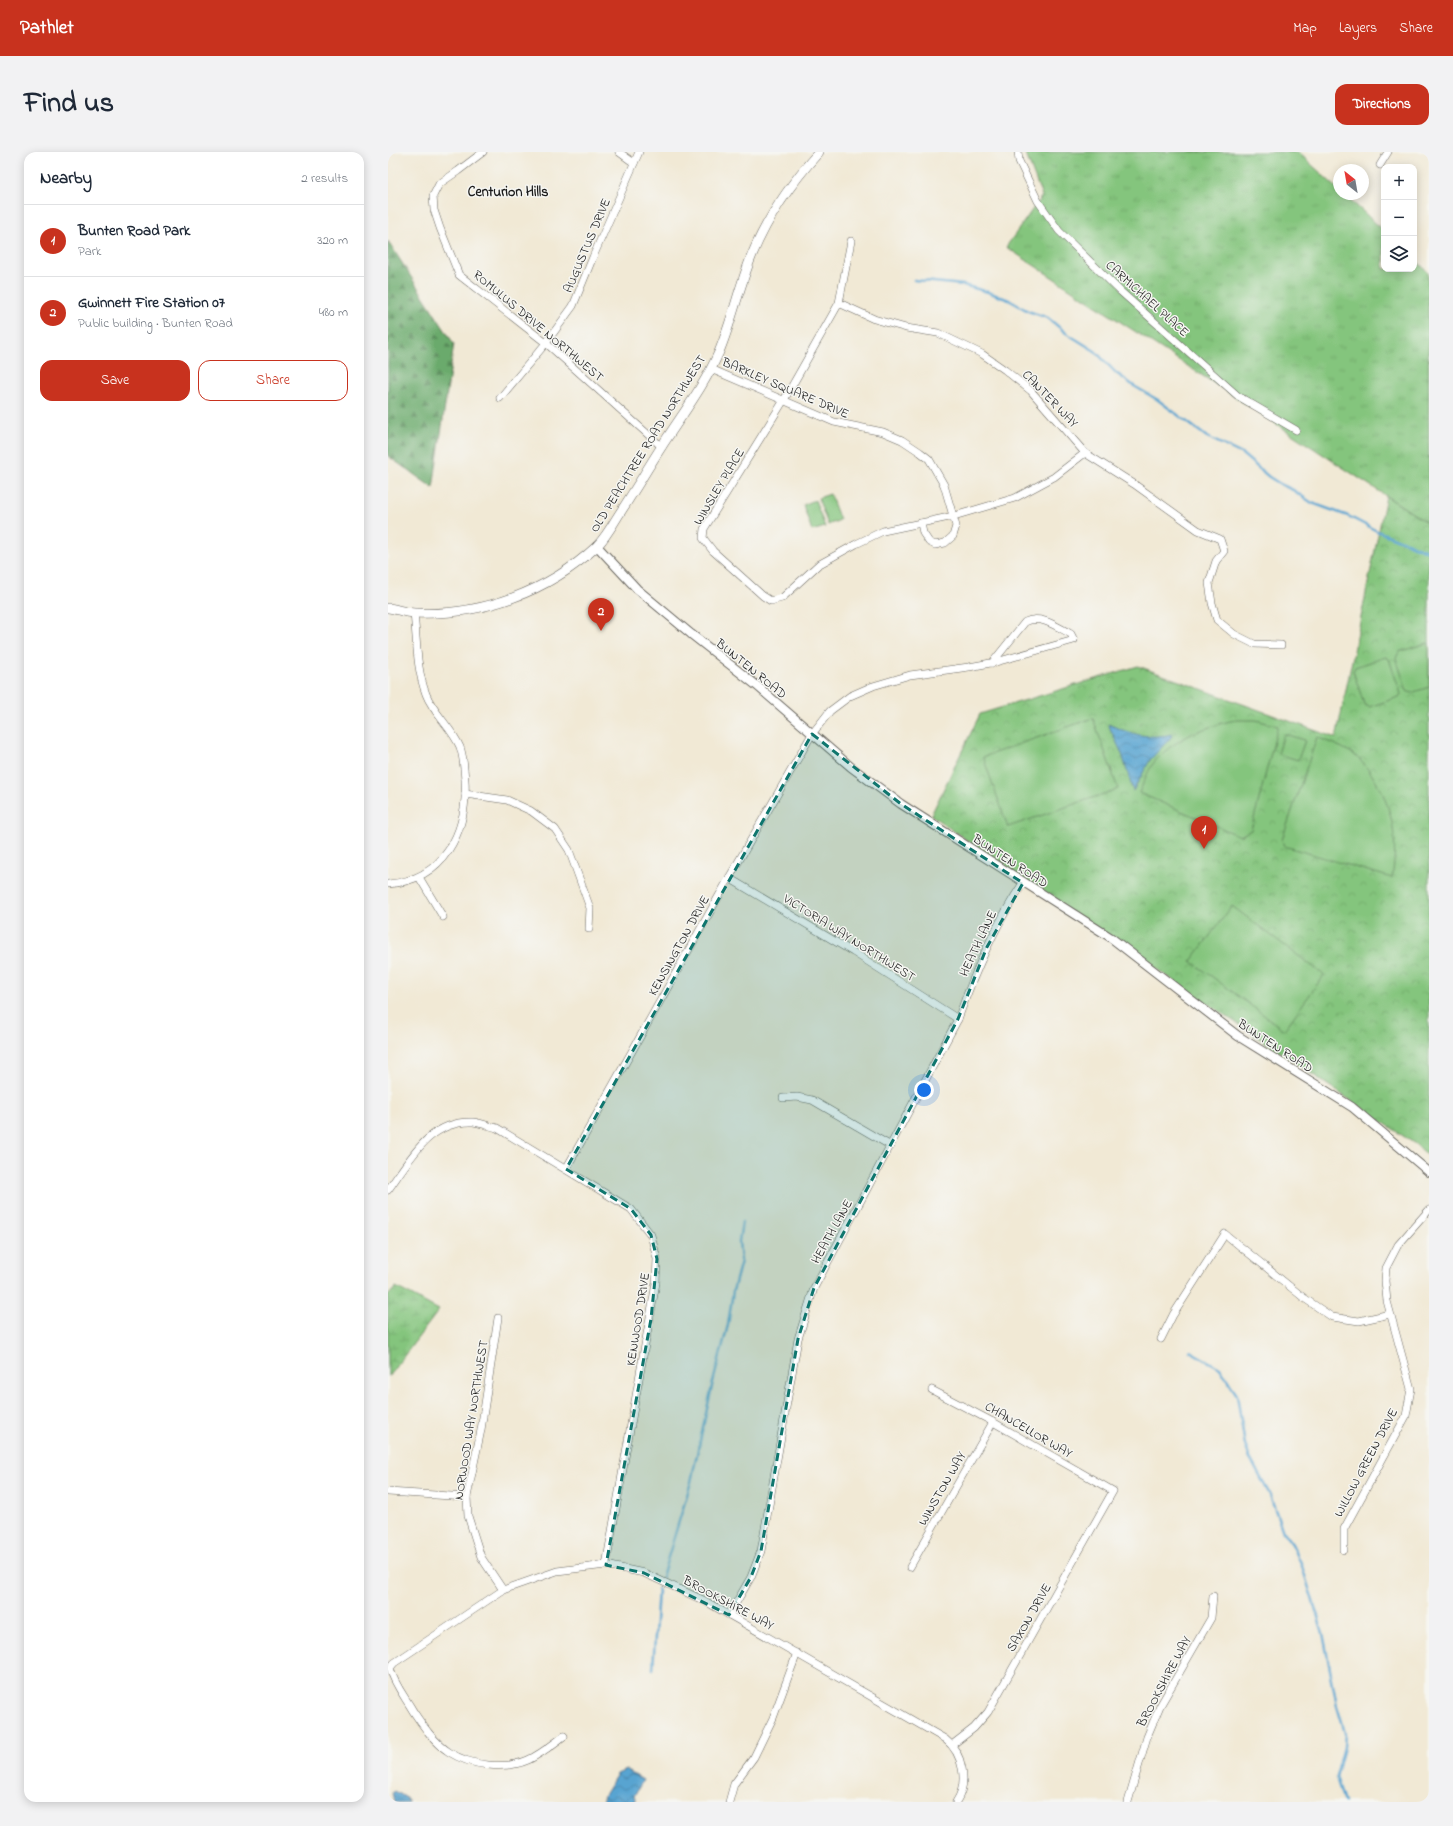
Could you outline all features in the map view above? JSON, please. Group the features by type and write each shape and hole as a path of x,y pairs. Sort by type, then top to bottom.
{"main road":[{"name":"OLD PEACHTREE ROAD NORTHWEST","path":"388,608 414,613 478,608 494,604 524,595 561,574 597,546 711,369 728,330 752,255 764,229 785,192 819,152"}],"street":[{"name":"ROMULUS DRIVE NORTHWEST","path":"483,152 458,172 439,184 433,196 434,210 459,275 546,343 662,447"},
{"path":"619,152 634,163"},
{"name":"AUGUSTUS DRIVE","path":"500,398 546,343 574,306 593,257 639,152"},
{"name":"CARMICHAEL PLACE","path":"1018,152 1019,161 1038,200 1059,231 1120,291 1238,396 1296,430"},
{"path":"1380,166 1388,152"},
{"name":"WINSLEY PLACE","path":"851,241 839,303 784,400 704,529 703,538 713,551 763,596 772,601 782,598 818,566 856,544 883,532 954,516 1015,498 1054,477 1085,453"},
{"name":"CANTER WAY","path":"839,303 874,319 906,328 938,333 982,354 1005,370 1031,391 1085,453 1128,480 1198,530 1220,539 1224,551 1216,561 1209,584 1217,620 1234,634 1254,644 1281,645"},
{"name":"BARKLEY SQUARE DRIVE","path":"711,369 834,422 846,426 883,432 902,440 920,452 929,459 944,486 956,526 953,536 945,543 935,545 929,542 923,533 921,523"},
{"name":"BUNTEN ROAD","path":"597,546 638,589 691,634 756,685 851,767 901,804 1110,937 1238,1036 1352,1107 1429,1172"},
{"path":"388,884 398,884 419,877 436,866 450,850 459,829 465,794 463,762 460,747 426,694 418,662 414,613"},
{"name":"KENSINGTON DRIVE","path":"566,1169 729,878 812,734 830,711 850,696 873,686 910,674 969,668 992,663 1074,640 1071,634 1039,619 1032,619 1025,622 992,663"},
{"path":"465,794 508,800 532,811 555,829 569,850 590,908 590,929"},
{"path":"419,877 443,917"},
{"name":"VICTORIA WAY NORTHWEST","path":"729,878 853,952 958,1019"},
{"name":"HEATH LANE","path":"729,1615 750,1578 760,1551 798,1339 814,1288 958,1019 978,966 1007,907 1023,883"},
{"path":"783,1098 812,1100 891,1146"},
{"name":"KENWOOD DRIVE","path":"388,1190 414,1152 431,1134 458,1123 473,1122 497,1128 566,1169 631,1210 651,1234 657,1259 656,1284 651,1319 606,1565"},
{"name":"WILLOW GREEN DRIVE","path":"1344,1550 1344,1529 1406,1416 1410,1389 1404,1359 1390,1314 1385,1281 1386,1268 1398,1245 1429,1210"},
{"path":"1161,1339 1173,1315 1225,1234 1304,1298 1332,1316 1359,1321 1390,1314"},
{"name":"NORWOOD WAY NORTHWEST","path":"498,1318 481,1430 467,1497 468,1516 480,1557 503,1590"},
{"name":"CHANCELLOR WAY","path":"932,1390 993,1422 1113,1491"},
{"name":"WINSTON WAY","path":"910,1567 993,1422"},
{"name":"SAXON DRIVE","path":"952,1745 974,1728 988,1712 1113,1491"},
{"path":"388,1492 467,1497"},
{"name":"BROOKSHIRE WAY","path":"564,1736 529,1760 512,1765 491,1766 465,1760 449,1752 434,1739 420,1722 392,1678 390,1668 394,1663 427,1640 503,1590 557,1571 606,1565 644,1572 705,1601 945,1739 952,1745 961,1763 963,1779 956,1802"},
{"name":"BROOKSHIRE WAY","path":"1128,1802 1147,1737 1160,1706 1212,1618 1213,1596"},
{"path":"730,1802 734,1784 754,1757 773,1718 797,1653"}],"highlighted area":[{"path":"812,734 901,804 1023,883 987,947 958,1019 814,1288 798,1339 761,1551 751,1577 729,1615 644,1573 606,1565 651,1319 657,1259 651,1235 631,1209 566,1169"}],"green space":[{"path":"1025,152 1298,152 1333,184 1333,200 1350,200 1381,228 1381,272 1417,272 1417,262 1428,272 1429,524 1006,247 1042,196"},
{"path":"388,241 454,344 433,488 388,456"},
{"path":"830,494 840,520 828,525 818,498"},
{"path":"1386,496 1429,524 1429,1156 1415,1144 1096,928 1068,912 931,815 980,714 1138,666 1336,738"},
{"path":"815,500 825,527 812,531 803,505"},
{"path":"1427,643 1429,644 1429,687 1411,693 1407,691 1396,658 1399,652"},
{"path":"1386,657 1389,659 1401,694 1399,697 1369,707 1364,704 1353,671 1355,667"},
{"path":"1093,718 1118,789 1008,827 983,757"},
{"path":"1235,720 1256,720 1278,726 1251,830 1240,836 1139,793 1152,765 1169,748 1200,730"},
{"path":"1284,734 1305,740 1298,760 1278,754"},
{"path":"1317,737 1350,752 1358,758 1370,772 1381,791 1387,803 1393,827 1395,852 1392,878 1284,846 1282,840"},
{"path":"1232,906 1324,975 1284,1030 1191,961"},
{"path":"396,1287 439,1310 388,1377 388,1296"}],"water":[{"path":"1108,724 1140,735 1156,736 1174,734 1150,760 1133,791 1122,754"},
{"path":"626,1770 643,1780 634,1796 636,1802 602,1802 604,1795 617,1774"},
{"path":"395,1791 405,1797 409,1802 394,1802 392,1793"}],"waterway":[{"path":"914,280 963,285 988,292 1009,300 1028,311 1048,318 1066,333 1095,351 1116,373 1134,386 1158,400 1207,437 1242,454 1269,477 1282,485 1293,490 1312,503 1348,516 1377,531 1429,552"},
{"path":"662,1577 691,1482 712,1386 728,1325 733,1291 741,1261 739,1241 742,1222"},
{"path":"1190,1351 1220,1368 1237,1395 1245,1445 1250,1458 1270,1495 1283,1532 1292,1544 1301,1563 1323,1633 1337,1706 1345,1733 1344,1747 1336,1777 1344,1802"},
{"path":"653,1669 658,1589"}],"place":[{"name":"Gwinnett Fire Station 07","path":"601,631"},
{"name":"Bunten Road Park","path":"1204,849"}],"district":[{"name":"Centurion Hills","path":"508,191"}]}
